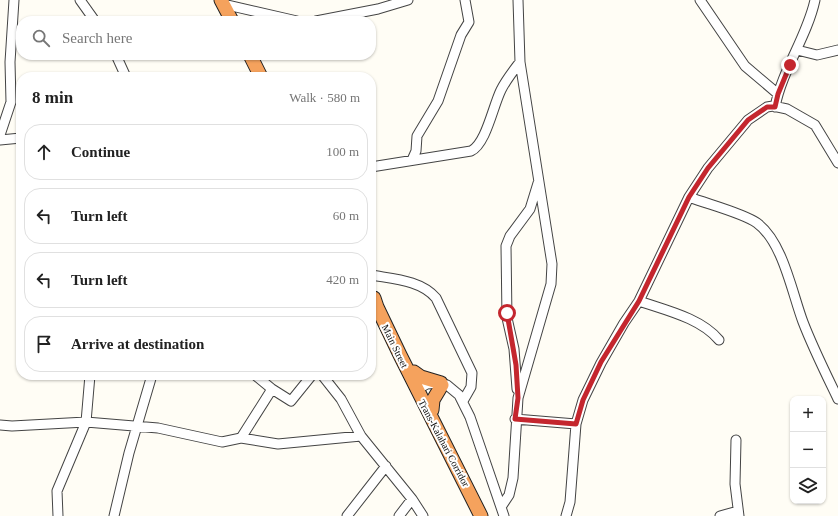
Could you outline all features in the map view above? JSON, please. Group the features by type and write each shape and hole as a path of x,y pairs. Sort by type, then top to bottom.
{"highway":[{"path":"222,2 229,16"},
{"path":"253,60 259,72"},
{"name":"Main Street","path":"376,300 414,372 420,391"},
{"name":"Main Street","path":"376,304 420,391"},
{"path":"414,372 421,377 443,385 433,400 432,410"},
{"name":"Trans-Kalahari Corridor","path":"420,391 432,410 466,478 469,491"},
{"name":"Trans-Kalahari Corridor","path":"420,391 481,516"}],"street":[{"path":"0,135 11,102 10,62 14,0"},
{"path":"80,0 91,16"},
{"path":"335,16 377,5 408,0"},
{"path":"412,160 416,151 417,136 438,101 461,35 469,22 465,0"},
{"path":"502,512 509,495 513,478 515,419 518,398 551,284 552,264 520,62 518,0"},
{"path":"700,0 745,66 778,94"},
{"path":"775,107 778,94 807,27 815,0"},
{"path":"222,2 277,16"},
{"path":"797,50 817,55 838,50"},
{"path":"118,60 124,72"},
{"path":"376,166 476,149 501,90 520,62"},
{"path":"566,516 570,502 576,424 583,400 601,362 639,301 689,197 708,168 748,120 767,107 787,109 815,125 838,163"},
{"path":"0,140 16,138"},
{"path":"518,398 515,360 507,318 506,246 510,236 530,209 539,181"},
{"path":"689,197 748,219 764,229 773,242 783,264 803,322 838,400"},
{"path":"376,276 419,285 429,290 436,298 472,374 471,387 463,401"},
{"path":"639,301 689,319 708,330 719,340"},
{"path":"58,516 57,491 86,422 90,380"},
{"path":"114,516 129,453 151,380"},
{"path":"260,380 291,401 308,380"},
{"path":"326,380 341,400 360,436 412,499 423,516"},
{"path":"420,391 443,385 460,395 502,512"},
{"path":"241,438 272,389"},
{"path":"515,419 576,424"},
{"path":"0,425 12,426 86,422 138,425 222,442 241,438 278,444 360,436"},
{"path":"720,516 738,514 735,484 736,440"},
{"path":"347,516 386,466"},
{"path":"399,516 412,499"}],"route":[{"path":"507,313 516,365 518,398 515,419 576,424 583,400 601,362 639,301 689,197 708,168 748,120 767,107 775,107 778,94 790,65"}]}
